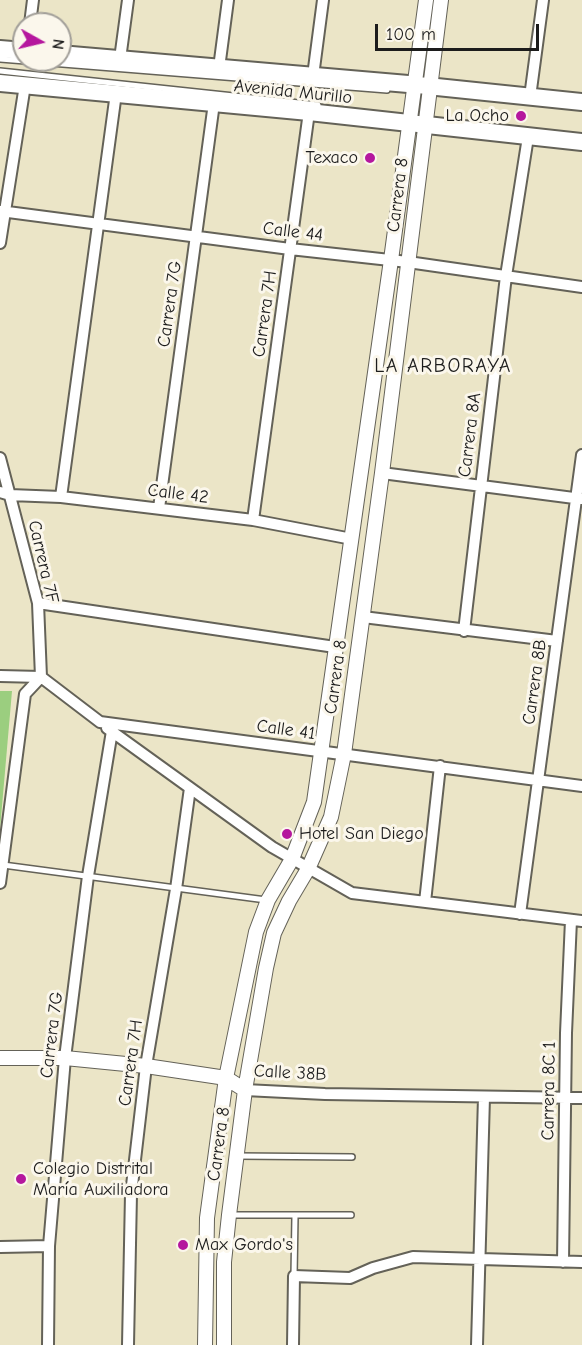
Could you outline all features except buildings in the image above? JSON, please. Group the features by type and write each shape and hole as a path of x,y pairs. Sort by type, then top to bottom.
{"main road":[{"name":"Avenida Murillo","path":"72,55 314,76 422,90 582,102"},
{"name":"Avenida Murillo","path":"0,82 214,103 315,109 582,142"}],"street":[{"path":"120,59 128,0"},
{"path":"219,68 228,0"},
{"path":"314,76 323,0"},
{"name":"Carrera 8","path":"422,90 426,0"},
{"name":"Carrera 8","path":"205,1345 207,1218 226,1077 256,932 268,900 292,859 314,802 391,260 441,0"},
{"path":"530,97 543,0"},
{"path":"0,243 2,211 25,85"},
{"path":"61,497 116,93"},
{"name":"Carrera 7G","path":"159,508 214,103"},
{"name":"Carrera 7H","path":"254,520 290,249 315,109"},
{"name":"Carrera 8","path":"224,1345 224,1262 229,1215 245,1090 266,968 274,933 308,869 331,817 344,754 408,262 418,120"},
{"name":"Carrera 8A","path":"464,631 506,276 528,137"},
{"name":"Calle 44","path":"2,211 290,249 408,262 582,287"},
{"name":"Carrera 8B","path":"520,914 579,499 582,455"},
{"name":"Carrera 7F","path":"0,458 5,494 38,603 41,677"},
{"path":"382,473 579,499"},
{"name":"Calle 42","path":"5,494 61,497 254,520 352,539"},
{"path":"38,603 335,647"},
{"path":"363,617 557,641"},
{"path":"0,676 41,677"},
{"path":"0,882 25,694 41,677"},
{"name":"Calle 41","path":"41,677 100,722 582,786"},
{"path":"100,722 272,847 352,893 577,921"},
{"name":"Carrera 7G","path":"48,1345 49,1246 65,1059 88,876 112,731"},
{"path":"425,902 440,766"},
{"name":"Carrera 7H","path":"128,1345 131,1194 146,1066 176,889 190,788"},
{"name":"Carrera 8C 1","path":"562,1262 565,1098 577,921"},
{"name":"Calle 38B","path":"0,1058 65,1059 146,1066 226,1077 245,1090 325,1094 582,1098"},
{"path":"477,1345 483,1097"},
{"path":"0,1247 49,1246"},
{"path":"293,1345 294,1276 350,1278 373,1268 413,1257 582,1262"}],"lane":[{"path":"0,59 395,91"},
{"path":"0,71 315,109"},
{"path":"3,865 268,900"},
{"path":"236,1156 352,1157"},
{"path":"229,1215 351,1215"},
{"path":"294,1276 295,1216"}],"green space":[{"path":"0,691 12,691 0,829"}],"place":[{"name":"La Ocho","path":"521,116"},
{"name":"Texaco","path":"370,158"},
{"name":"Hotel San Diego","path":"287,834"},
{"name":"Colegio Distrital María Auxiliadora","path":"21,1179"},
{"name":"Max Gordo's","path":"183,1245"}],"district":[{"name":"LA ARBORAYA","path":"443,366"}]}
